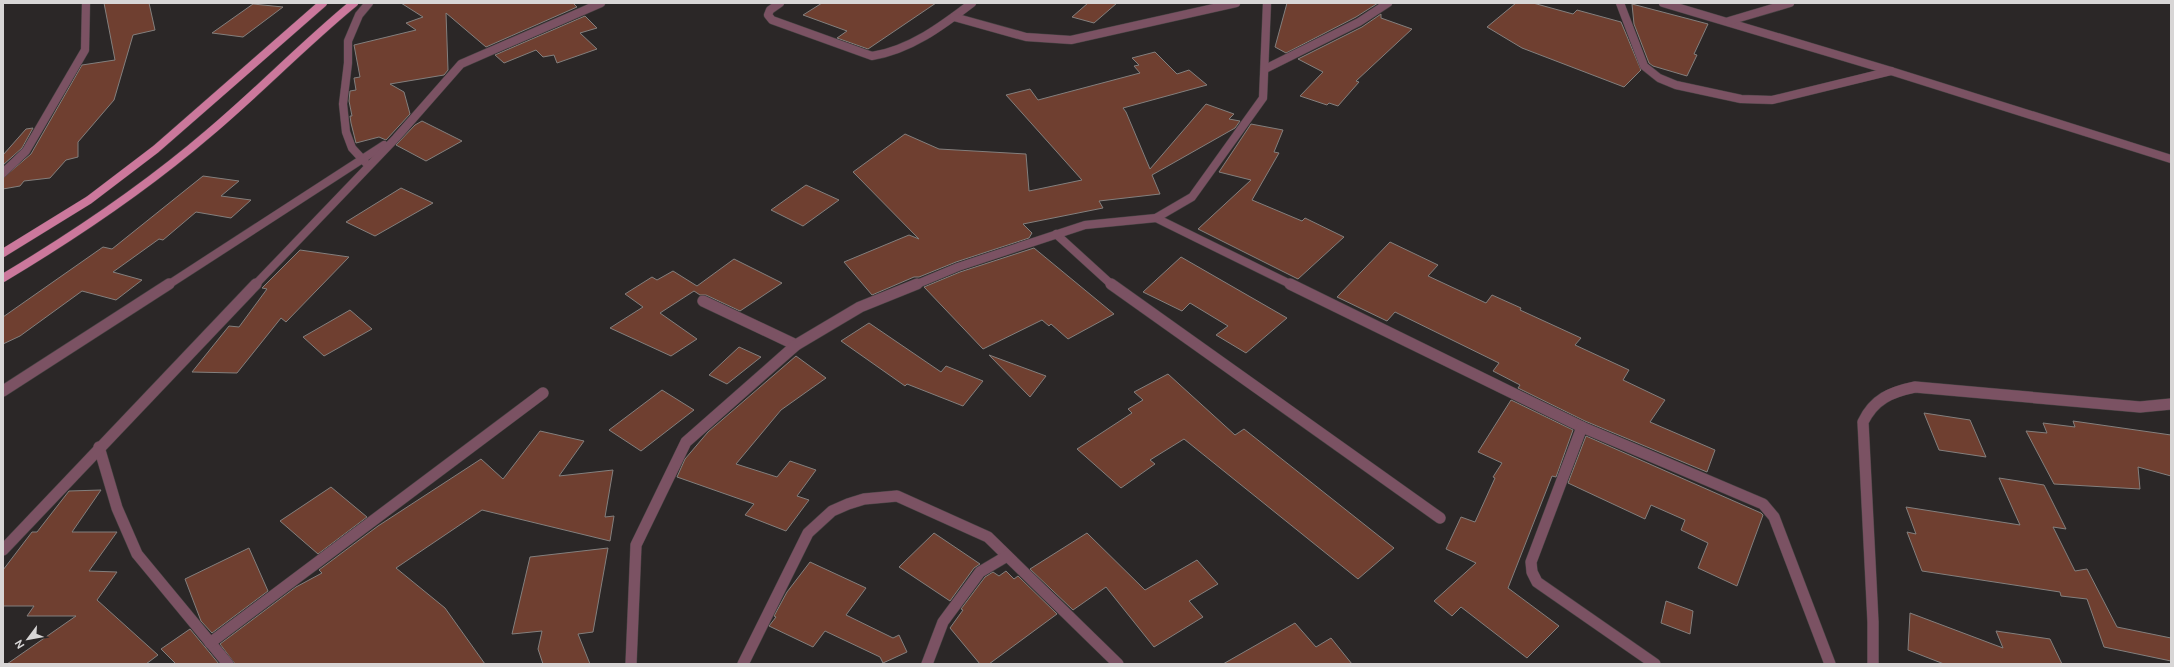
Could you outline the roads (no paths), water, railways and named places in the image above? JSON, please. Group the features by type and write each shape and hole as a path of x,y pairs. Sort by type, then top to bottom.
{"main road":[{"path":"3,253 89,200 156,149 323,3"},
{"path":"3,278 43,254 153,178 208,133 354,3"}],"street":[{"path":"3,173 26,151 85,50 86,3"},
{"path":"368,166 352,148 346,132 343,104 348,64 348,41 358,15 369,3"},
{"path":"3,550 99,447 396,138 461,64 601,3"},
{"path":"780,3 770,10 768,16 772,20 872,56 884,55 898,51 954,17 972,3"},
{"path":"954,17 1023,38 1056,41 1071,40 1236,3"},
{"path":"631,664 636,545 686,442 796,344 860,307 958,267 1085,225 1156,218 1192,197 1263,98 1267,3"},
{"path":"1265,69 1359,22 1388,3"},
{"path":"1620,3 1644,66 1647,70 1667,82 1700,91 1741,99 1772,100 1891,71"},
{"path":"1663,3 1891,71 2171,159"},
{"path":"1729,22 1790,3"},
{"path":"3,391 362,158 396,138"},
{"path":"1156,218 1582,427 1763,504 1769,509 1774,517 1830,664"},
{"path":"1056,234 1110,283 1440,518"},
{"path":"703,301 796,344"},
{"path":"1873,664 1873,622 1864,422 1869,409 1880,398 1895,391 1914,387 2140,407 2171,404"},
{"path":"210,643 543,393"},
{"path":"1582,427 1531,562 1532,572 1537,582 1655,664"},
{"path":"99,447 117,508 137,554 228,664"},
{"path":"743,664 808,533 824,518 848,504 864,499 897,496 988,537 1118,664"},
{"path":"927,664 943,622 980,572 1007,556"}]}
